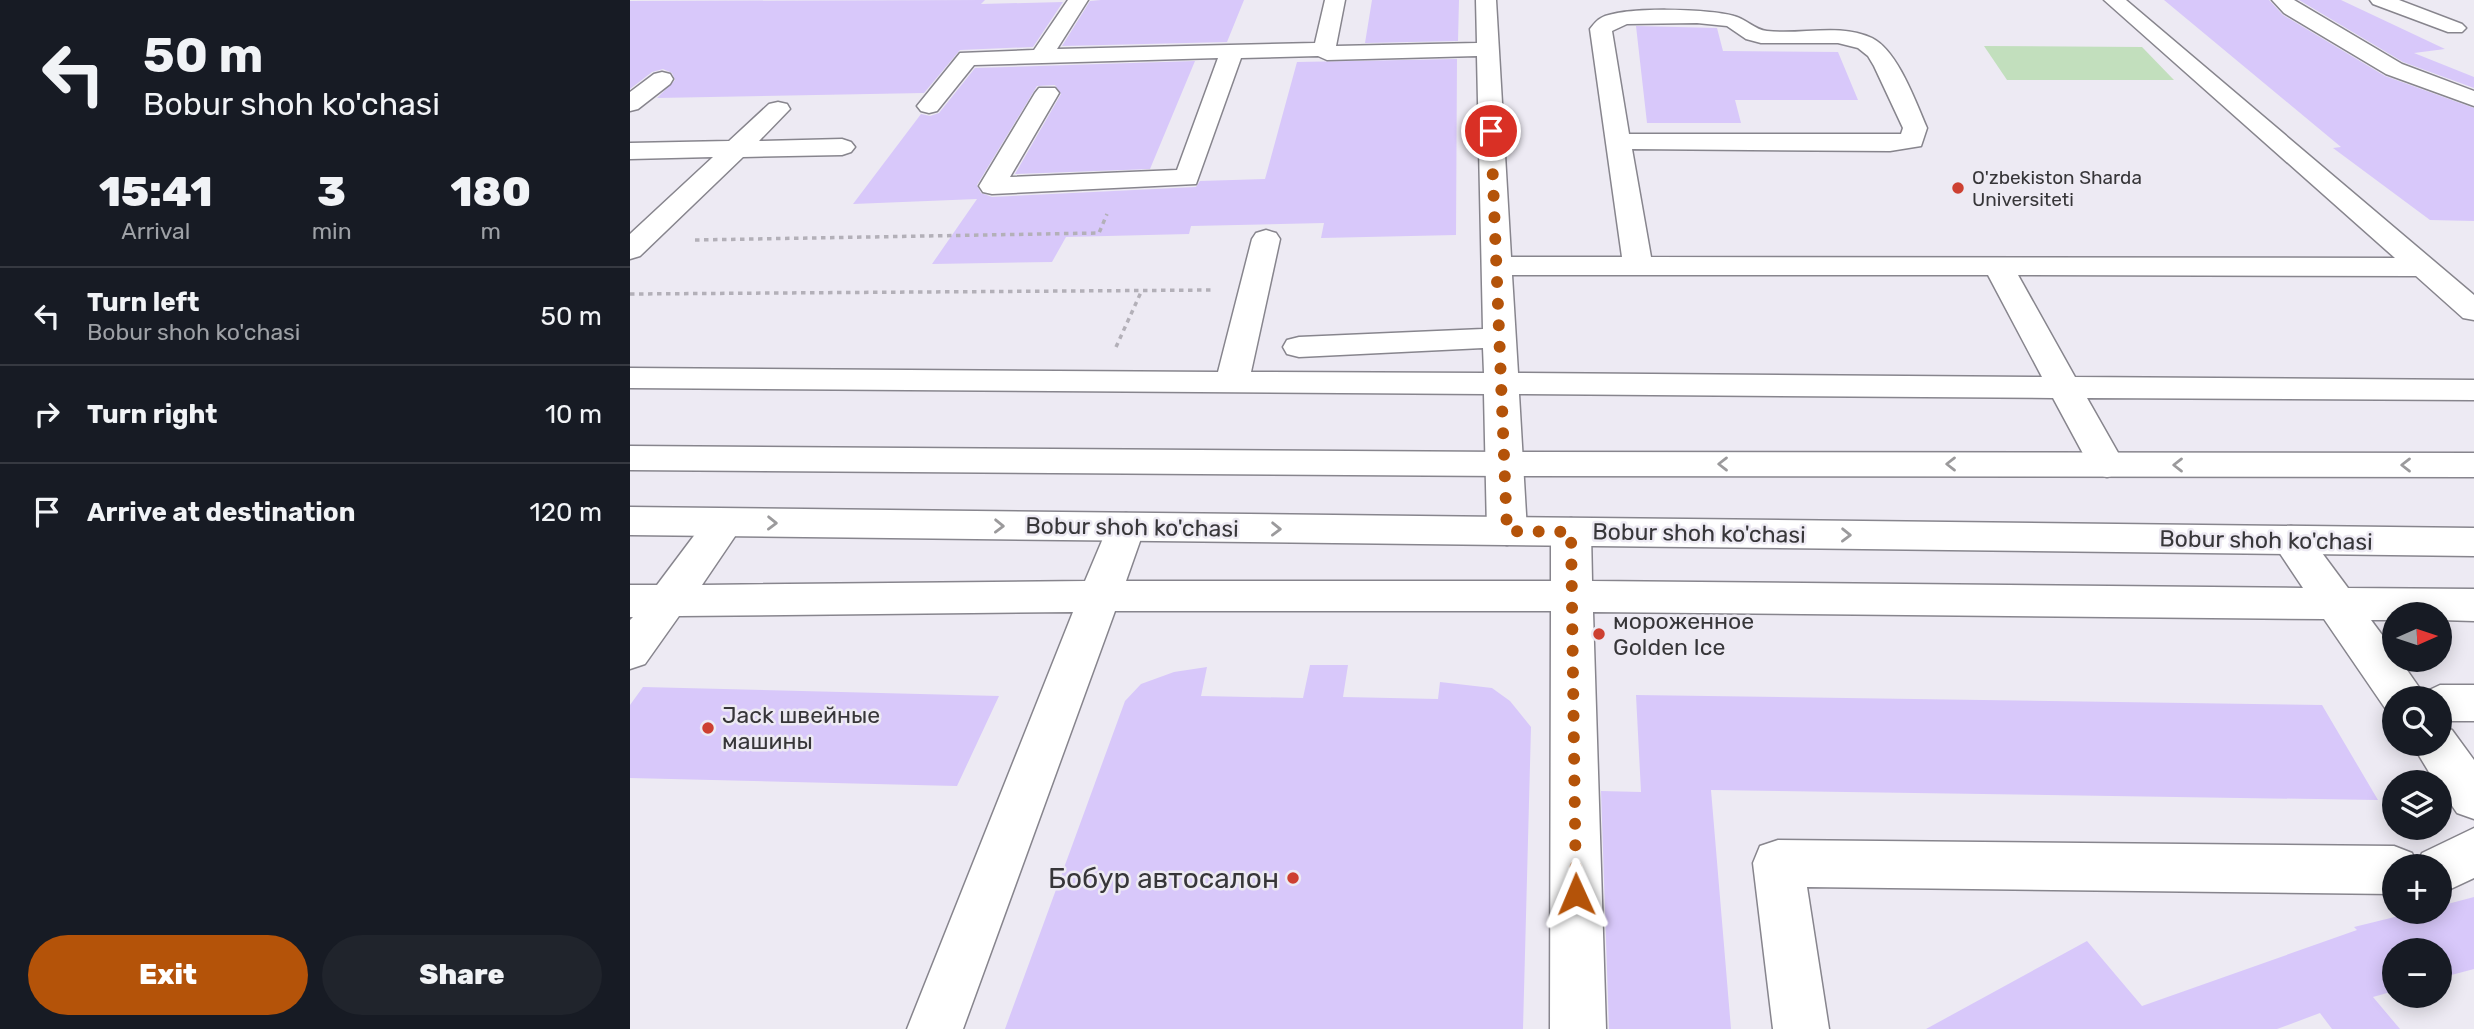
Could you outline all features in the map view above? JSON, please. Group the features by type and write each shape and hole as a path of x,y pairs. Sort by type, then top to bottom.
{"main road":[{"path":"1041,56 1078,0"},
{"path":"1324,49 1335,0"},
{"path":"1486,0 1507,531"},
{"path":"2114,0 2474,311"},
{"path":"2283,0 2291,9 2393,69 2474,99"},
{"path":"2380,0 2455,28"},
{"path":"1618,141 1890,143 1912,141 1916,128 1877,52 1862,42 1837,37 1761,37 1744,31 1737,22 1719,19 1627,18 1609,22 1601,29 1618,141 1638,266"},
{"path":"929,106 968,58 1324,49 1327,52 1341,53 1488,49"},
{"path":"1047,93 992,186 1186,178 1232,51"},
{"path":"630,104 662,79"},
{"path":"635,245 778,109"},
{"path":"630,151 842,147"},
{"path":"1232,383 1266,239"},
{"path":"1496,266 2424,267"},
{"path":"1998,267 2107,464"},
{"path":"1298,347 1499,338"},
{"path":"630,378 2474,390"},
{"path":"630,458 1504,464 2474,465"},
{"name":"Bobur shoh ko'chasi","path":"630,522 2474,542"},
{"path":"630,652 649,601 725,523"},
{"path":"935,1029 1126,527"},
{"path":"1571,532 1578,1029"},
{"path":"2291,540 2394,686"},
{"path":"649,601 1100,596 1572,596 2474,605"},
{"path":"2452,703 2474,704"},
{"path":"2444,756 2474,798"},
{"path":"2452,863 2474,851"},
{"path":"1801,1029 1778,863 2382,870"}],"path":[{"path":"635,245 1099,233 1120,181"},
{"path":"630,294 1254,289"}],"green space":[{"path":"1984,46 2142,47 2174,80 2007,80"}],"building":[{"path":"985,0 981,4 1063,2 1033,47 960,50 924,93 657,98 675,80 672,73 663,69 652,72 630,89 630,1"},
{"path":"1244,0 1227,42 1062,46 1090,1"},
{"path":"1372,0 1459,0 1458,41 1365,43"},
{"path":"2164,0 2269,0 2283,15 2385,76 2474,108 2474,221 2430,220 2333,148 2341,147"},
{"path":"2299,0 2341,0 2445,49 2414,53 2474,77 2474,88 2403,62"},
{"path":"1636,26 1717,28 1723,51 1838,52 1858,100 1735,100 1741,123 1647,123"},
{"path":"1457,59 1456,235 1321,238 1324,223 1191,226 1189,234 1066,237 1052,262 932,264 977,199 853,204 921,114 930,116 939,113 975,68 1195,61 1150,169 1015,174 1061,94 1055,85 1037,86 977,185 981,193 992,197 1196,187 1200,181 1265,179 1297,62"},
{"name":"Бобур автосалон","path":"1310,665 1348,665 1343,697 1438,699 1440,682 1492,688 1510,701 1531,727 1523,1029 1005,1029 1125,701 1141,684 1174,672 1207,667 1201,696 1303,698"},
{"path":"643,687 999,696 957,786 630,778 630,705"},
{"path":"1636,695 2322,705 2378,800 1711,790 1731,1029 1609,1029 1601,791 1641,792"},
{"path":"2474,897 2474,969 2452,975 2452,938 2382,938 2382,994 2373,997 2400,1029 2332,1029 2320,1013 2277,1029 1926,1029 2087,941 2142,1006 2357,930 2354,927 2382,920 2382,924 2452,924 2452,903"}],"place":[{"name":"O'zbekiston Sharda Universiteti","path":"1958,188"},
{"name":"мороженное Golden Ice","path":"1599,634"},
{"name":"Jack швейные машины","path":"708,728"},
{"name":"Бобур автосалон","path":"1293,878"}],"route":[{"path":"1491,131 1507,531 1571,532 1576,894"}]}
